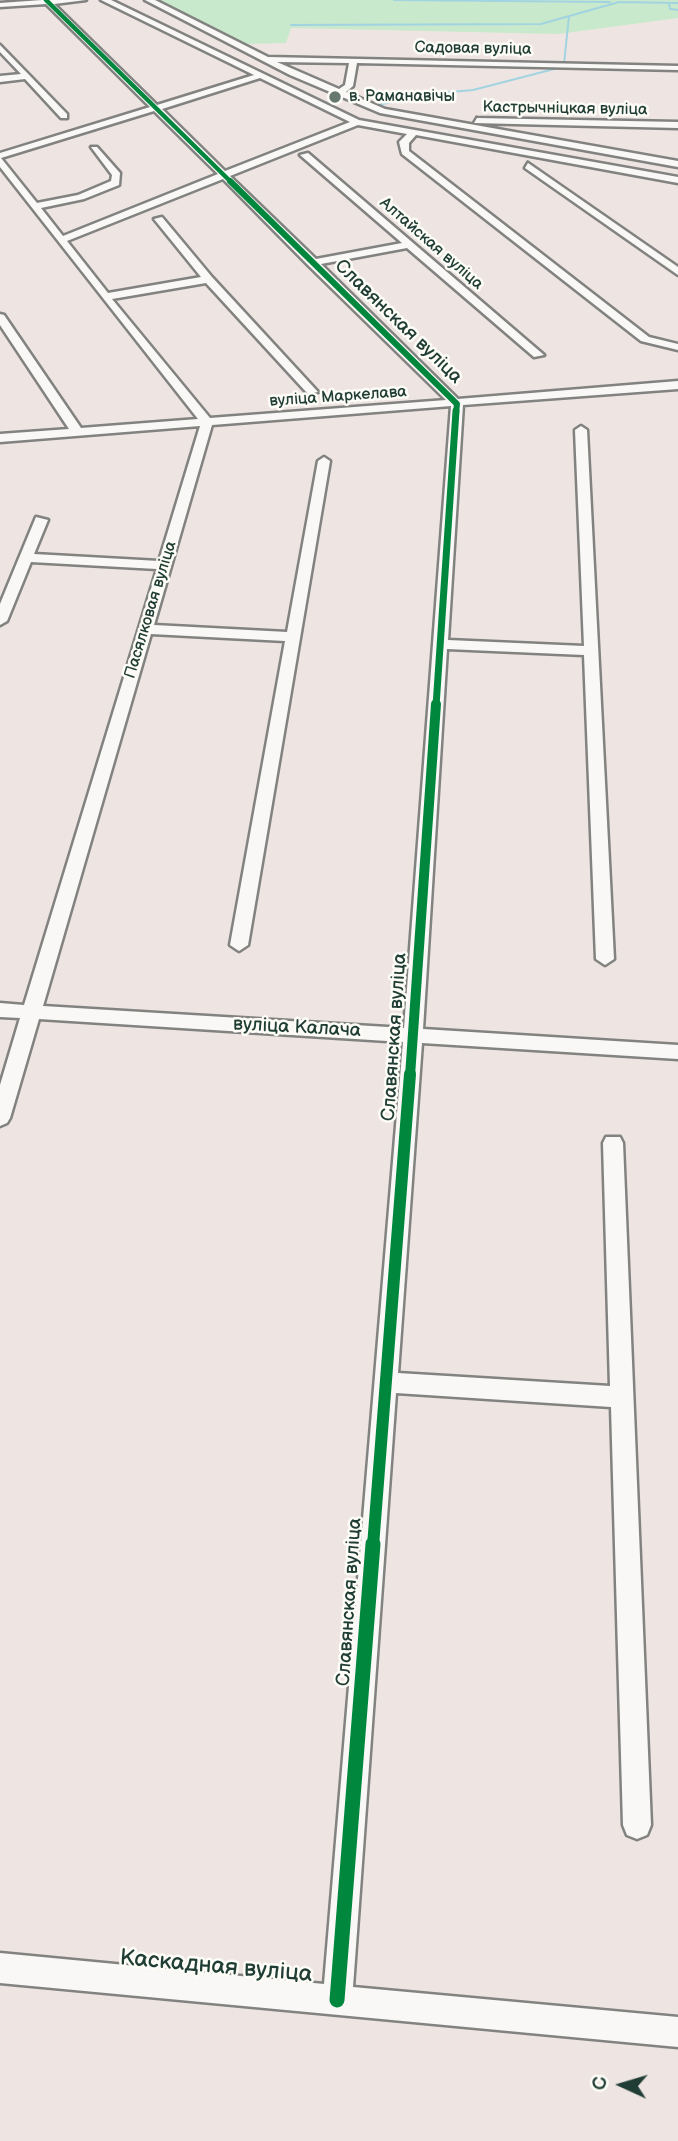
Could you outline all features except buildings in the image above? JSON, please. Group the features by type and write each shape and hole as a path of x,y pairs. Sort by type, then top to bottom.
{"street":[{"path":"0,5 82,0"},
{"path":"105,0 357,122 678,180"},
{"path":"149,0 293,73 383,111 678,164"},
{"name":"Славянская вуліца","path":"45,1 457,404 414,1035 337,2000"},
{"path":"0,47 64,116"},
{"name":"Садовая вуліца","path":"267,60 678,68"},
{"path":"338,94 349,86 354,60"},
{"path":"207,422 105,297 0,159 258,75 293,73"},
{"path":"0,79 26,76"},
{"path":"516,120 510,125 510,130 519,137"},
{"name":"Кастрычніцкая вуліца","path":"451,125 516,120 678,125"},
{"path":"63,239 357,122"},
{"path":"412,134 404,142 405,152 645,339 678,347"},
{"path":"36,206 81,197 116,183 117,175 94,149"},
{"name":"Алтайская вуліца","path":"305,155 538,355"},
{"path":"528,166 678,272"},
{"path":"159,219 208,279 312,392"},
{"path":"312,263 408,246"},
{"path":"105,297 208,279"},
{"path":"0,317 77,431"},
{"name":"вуліца Маркелава","path":"0,438 678,385"},
{"name":"Пасялковая вуліца","path":"0,1118 207,422"},
{"path":"581,430 605,959"},
{"path":"239,945 324,461"},
{"path":"0,621 41,520"},
{"path":"26,558 165,565"},
{"path":"146,629 294,637"},
{"path":"439,645 591,651"},
{"name":"вуліца Калача","path":"0,1010 678,1052"},
{"path":"613,1143 637,1825"},
{"path":"385,1382 622,1397"},
{"name":"Каскадная вуліца","path":"0,1968 678,2032"}],"green space":[{"path":"154,0 678,0 678,18 558,34 291,28 286,43 245,44"}],"waterway":[{"path":"394,0 610,2"},
{"path":"569,16 619,2 678,3"},
{"path":"669,3 670,9 678,10"},
{"path":"291,25 541,24 569,16"},
{"path":"564,64 569,16"},
{"path":"378,105 429,94 473,90 558,68"}],"cycle path":[{"path":"46,0 457,404 413,1035 337,2000"}],"place":[{"name":"в. Раманавічы","path":"335,97"}]}
